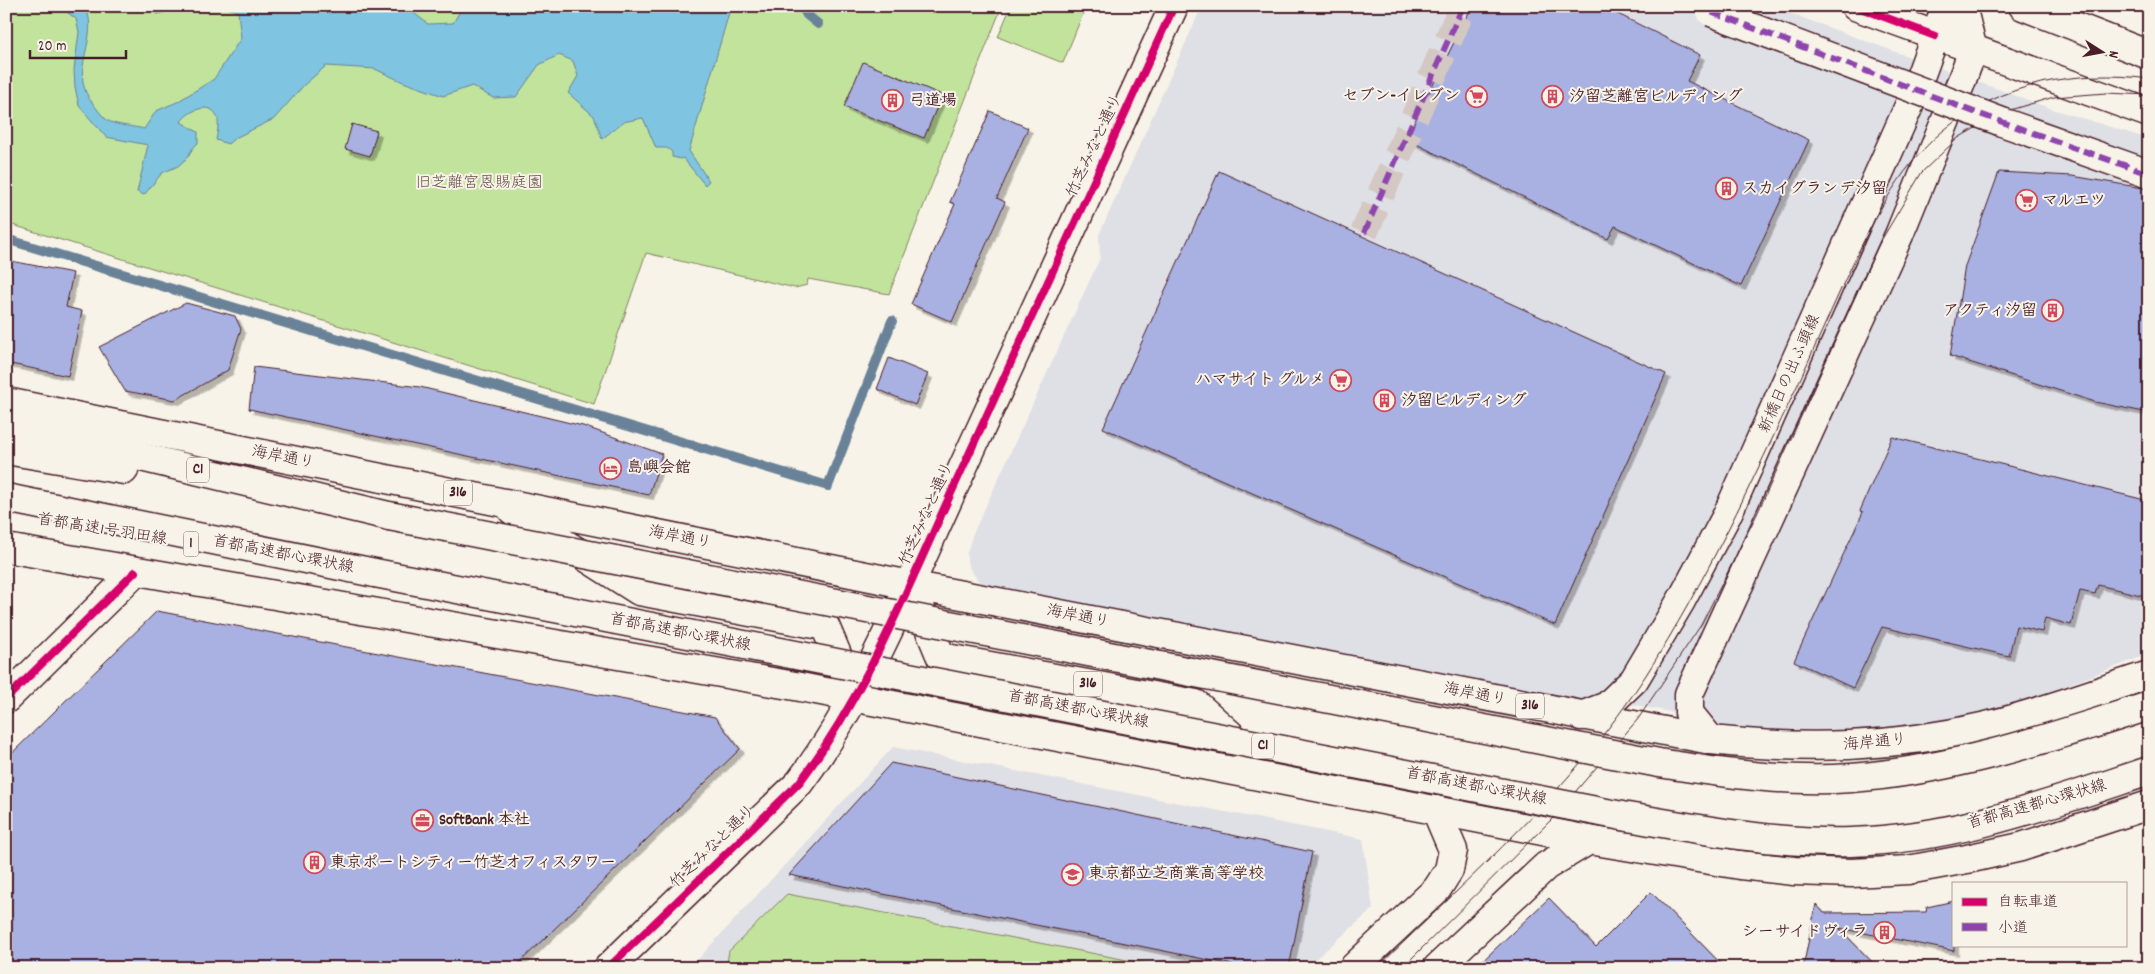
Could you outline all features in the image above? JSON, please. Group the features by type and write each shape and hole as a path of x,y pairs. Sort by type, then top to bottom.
{"main road":[{"name":"竹芝みなと通り","path":"608,968 799,783 824,749 856,698 910,585 1174,6"},
{"path":"1695,6 1974,112 2149,174"},
{"path":"1856,6 2149,114"},
{"name":"新橋日の出ふ頭線","path":"1581,716 1607,706 1634,680 1682,599 1727,514 1912,99 1946,6"},
{"path":"1711,740 1689,714 1688,694 1899,235 1973,50 1962,6"},
{"path":"2023,6 2149,55"},
{"name":"海岸通り","path":"6,402 910,585 1711,740 1805,747 1895,742 1986,726 2149,675"},
{"name":"C1","path":"6,425 389,516 1543,741 1708,771 1805,779 1850,778 1945,766 1994,755 2149,706"},
{"path":"6,450 389,516"},
{"name":"首都高速都心環状線","path":"6,498 375,573 1622,816 1738,835 1796,841 1852,842 1906,837 2008,817 2149,771"},
{"name":"316","path":"498,502 639,591 825,626 856,698"},
{"name":"首都高速1号羽田線","path":"6,515 375,573"},
{"path":"6,548 856,698 1589,840 1740,865 1794,871 1852,873 1908,870 2021,846 2149,805"},
{"path":"6,699 135,572"},
{"name":"316","path":"910,585 942,657 1196,704 1284,782"},
{"path":"1353,968 1437,889 1449,870 1453,850 1436,810"},
{"path":"1438,968 1546,866 1589,840"}],"shaded area":[{"path":"1202,6 1770,6 2052,109 2149,139 2149,654 2012,706 1935,726 1882,735 1724,730 1710,720 1595,697 1588,701 987,588 980,583 967,561 967,553 972,536 1100,258 1099,235"},
{"name":"東京都立芝商業高等学校","path":"893,747 1363,839 1373,909 1305,968 690,968"}],"green space":[{"name":"旧芝離宮恩賜庭園","path":"6,6 1002,6 889,294 808,279 807,285 795,288 646,253 594,404 6,223"},
{"path":"1011,6 1086,6 1063,63 998,37"},
{"path":"787,894 1168,968 726,968 729,951"}],"water":[{"path":"59,6 85,6 89,18 90,31 83,67 83,80 86,92 94,105 103,117 111,122 144,129 156,111 177,102 214,79 241,38 238,12 224,6 405,6 428,24 453,23 463,6 731,6 689,151 709,181 705,185 683,158 672,157 672,152 667,148 656,148 643,118 623,122 602,139 594,116 568,93 578,76 573,61 559,55 539,65 516,97 493,98 472,86 443,96 403,82 375,69 326,66 304,85 274,119 235,138 228,144 216,140 218,120 212,110 206,108 189,114 181,122 198,132 198,143 187,158 178,166 162,173 144,195 137,192 148,145 106,137 79,106 74,70 79,32 76,19"},
{"path":"134,6 187,6 158,14"}],"building":[{"name":"汐留芝離宮ビルディング","path":"1472,6 1602,6 1700,55 1687,81 1809,140 1741,286 1615,226 1608,239 1406,139"},
{"name":"弓道場","path":"863,62 942,95 924,138 844,107"},
{"path":"990,111 1028,128 997,198 1005,202 952,322 911,304 955,204 950,202"},
{"path":"352,124 377,131 370,156 345,149"},
{"name":"汐留ビルディング","path":"1219,171 1666,374 1555,625 1103,428"},
{"name":"アクティ汐留","path":"1999,172 2072,176 2149,189 2149,413 2095,402 1950,356 1965,266"},
{"path":"6,260 73,273 66,307 82,311 68,376 6,363"},
{"path":"186,303 235,316 241,329 228,370 175,400 125,391 99,347"},
{"path":"889,358 928,374 915,405 877,389"},
{"path":"254,367 420,387 583,426 662,454 649,495 249,409"},
{"path":"1892,437 2149,501 2149,597 2098,585 2095,594 2080,591 2071,625 2045,618 2042,632 2016,626 2009,656 1882,627 1853,688 1794,661 1863,512 1860,511"},
{"name":"東京ポートシティー竹芝オフィスタワー","path":"157,611 715,717 740,749 514,968 6,968 6,759"},
{"path":"891,763 1312,852 1289,968 1248,968 789,875"},
{"path":"1651,892 1725,968 1475,968 1549,898 1596,947"},
{"path":"1952,901 1952,946 1954,946 1954,951 1839,928 1878,968 1803,968 1816,904 1824,913 1926,912 1927,907"}],"waterway":[{"path":"802,6 807,15 818,24"},
{"path":"6,239 828,486 892,321"}],"tunnel":[{"path":"1364,233 1463,6"}],"tram line":[{"path":"1377,968 1485,864 1554,792 1618,716 1646,675 1689,604 1746,494 1875,219 1886,199 1912,163 1944,130 1966,114 1990,101 2015,91 2041,83 2068,78 2122,76 2149,79"},
{"path":"1402,968 1551,820 1638,719 1701,625 1757,514 1879,244 1922,172 1958,138 2003,112 2054,97 2106,93 2149,95"}],"marked path":[{"path":"1364,233 1463,6"},
{"path":"1695,6 1974,112 2149,174"}],"cycle path":[{"path":"608,968 799,783 847,711 887,634 1174,6"},
{"path":"1855,6 1935,36"},
{"path":"6,699 135,572"}],"place":[{"name":"セブン-イレブン","path":"1476,96"},
{"name":"汐留芝離宮ビルディング","path":"1553,97"},
{"name":"弓道場","path":"893,101"},
{"name":"スカイグランデ汐留","path":"1726,189"},
{"name":"マルエツ","path":"2026,201"},
{"name":"アクティ汐留","path":"2053,311"},
{"name":"ハマサイト グルメ","path":"1341,380"},
{"name":"汐留ビルディング","path":"1385,401"},
{"name":"島嶼会館","path":"611,468"},
{"name":"SoftBank 本社","path":"423,820"},
{"name":"東京ポートシティー竹芝オフィスタワー","path":"314,863"},
{"name":"東京都立芝商業高等学校","path":"1072,874"},
{"name":"シーサイドヴィラ","path":"1884,932"}]}
